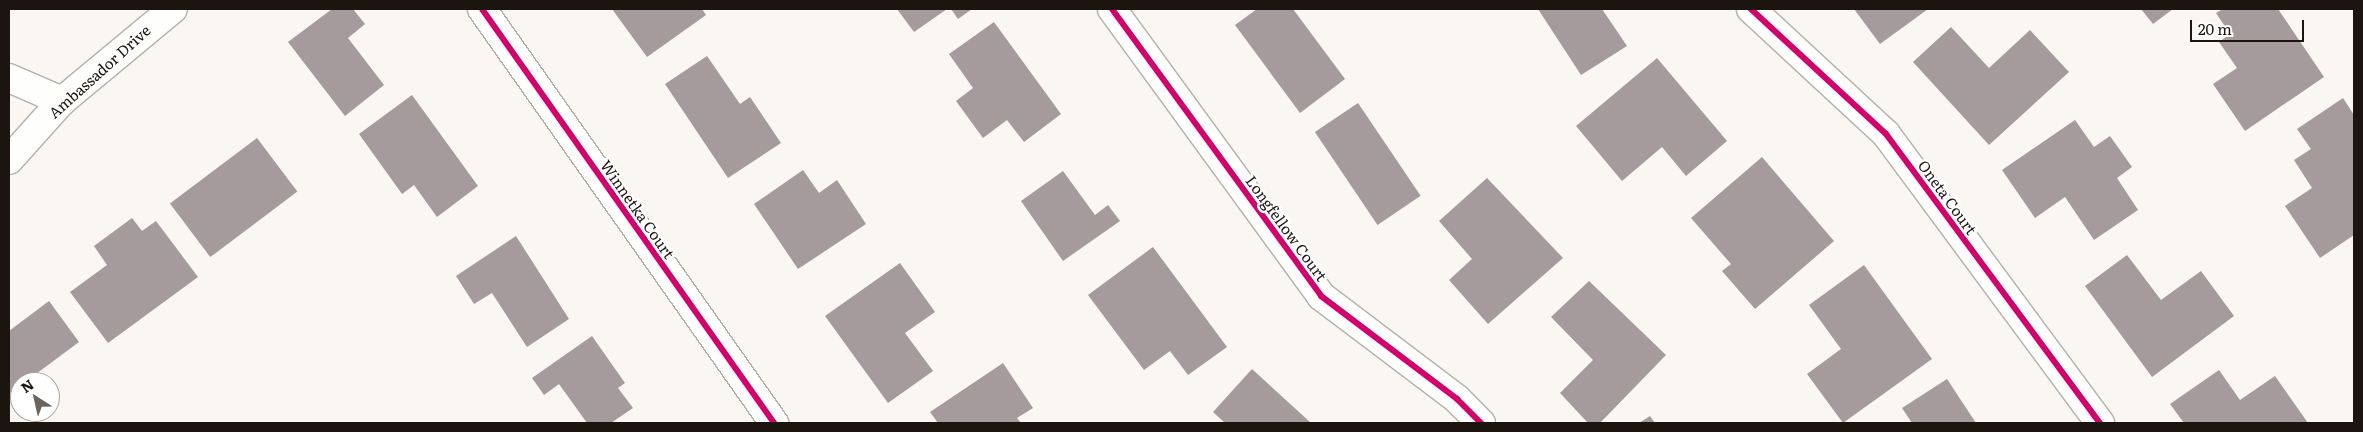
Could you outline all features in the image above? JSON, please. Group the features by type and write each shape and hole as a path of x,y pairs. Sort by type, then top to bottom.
{"street":[{"name":"Ambassador Drive","path":"9,160 62,101 174,9"},
{"name":"Winnetka Court","path":"482,9 774,423"},
{"name":"Longfellow Court","path":"1112,9 1321,296 1458,399 1481,423"},
{"name":"Oneta Court","path":"1751,9 1886,134 2100,423"},
{"path":"9,78 62,101"}],"building":[{"path":"332,9 353,9 365,24 348,38 384,85 345,116 288,42"},
{"path":"612,9 702,9 706,15 647,57"},
{"path":"897,9 947,9 914,32"},
{"path":"951,9 972,9 958,19"},
{"path":"1257,9 1293,9 1345,79 1300,113 1235,25"},
{"path":"1538,9 1602,9 1627,46 1581,75"},
{"path":"1854,9 1928,9 1880,44"},
{"path":"2141,9 2173,9 2153,24"},
{"path":"2223,9 2278,9 2324,77 2245,131 2213,84 2237,68 2219,42 2230,34 2216,13"},
{"path":"994,22 1061,114 1024,142 1007,120 983,138 956,101 973,88 949,54"},
{"path":"1951,27 1989,68 2030,30 2069,72 1989,145 1913,62"},
{"path":"707,56 740,104 750,97 781,143 728,178 665,84"},
{"path":"1657,58 1727,141 1686,176 1662,147 1622,181 1576,126"},
{"path":"412,95 478,186 437,217 414,185 402,194 359,134"},
{"path":"2343,98 2354,115 2354,235 2320,258 2285,206 2312,188 2294,160 2311,149 2297,129"},
{"path":"1358,103 1421,196 1378,225 1315,132"},
{"path":"2075,120 2094,147 2110,136 2132,167 2117,178 2138,210 2094,240 2065,197 2035,218 2002,170"},
{"path":"257,138 297,192 210,257 170,204"},
{"path":"1762,157 1834,241 1755,309 1722,271 1731,264 1691,218"},
{"path":"803,170 819,193 837,180 866,224 798,269 754,204"},
{"path":"1063,171 1095,215 1108,205 1120,221 1063,261 1021,201"},
{"path":"1487,178 1563,258 1488,324 1449,280 1472,259 1439,221"},
{"path":"132,218 142,231 156,221 198,277 108,343 70,292 107,265 94,246"},
{"path":"516,236 569,319 527,347 492,293 474,304 456,276"},
{"path":"1153,247 1227,347 1188,375 1170,351 1144,370 1088,295"},
{"path":"2127,255 2161,300 2201,271 2234,316 2152,377 2085,286"},
{"path":"900,263 935,312 905,333 933,371 888,403 825,316"},
{"path":"1864,265 1932,359 1843,423 1807,374 1841,349 1809,305"},
{"path":"1589,281 1666,355 1600,423 1588,423 1560,393 1593,360 1551,317"},
{"path":"49,301 79,342 39,372 10,372 9,394 9,331"},
{"path":"592,336 625,383 618,388 633,408 611,423 587,423 559,384 544,395 532,378"},
{"path":"1003,363 1033,408 1017,418 1021,423 938,423 930,412"},
{"path":"1252,369 1311,423 1225,423 1213,412"},
{"path":"2219,370 2240,400 2275,376 2308,423 2184,423 2170,404"},
{"path":"1947,379 1976,423 1912,423 1902,408"},
{"path":"1650,416 1655,423 1639,423"}],"cycle path":[{"path":"482,9 774,423"},
{"path":"1112,9 1321,296 1457,399 1481,423"},
{"path":"1751,9 1886,134 2100,423"}]}
